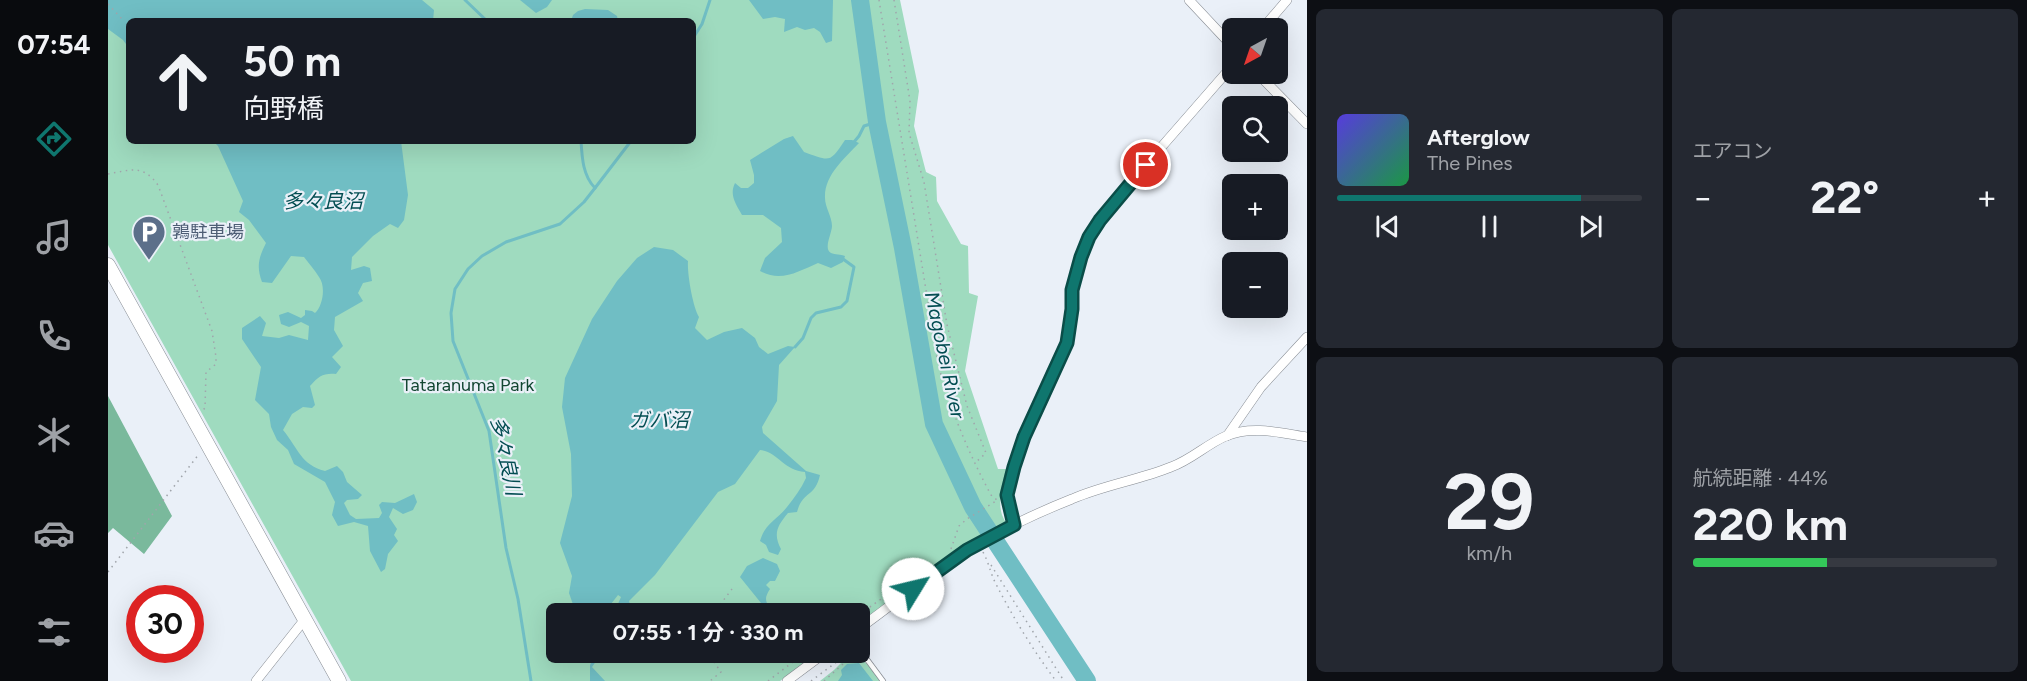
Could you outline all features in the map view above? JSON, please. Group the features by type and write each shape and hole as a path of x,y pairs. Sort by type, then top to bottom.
{"street":[{"path":"1189,0 1222,35"},
{"path":"1272,18 1287,0"},
{"path":"1010,527 1007,495 1014,467 1024,437 1067,343 1072,290 1089,237 1116,199 1222,78"},
{"path":"1268,84 1307,124"},
{"path":"110,274 339,681"},
{"path":"1227,435 1261,387 1307,337"},
{"path":"870,621 980,543 1010,527 1100,487 1145,476 1183,462 1227,435 1248,430 1272,431 1307,437"},
{"path":"256,681 305,619"},
{"path":"787,681 811,663"}],"lane":[{"path":"870,663 883,681"}],"path":[{"path":"879,0 938,364 946,394 965,445 991,495 997,500 966,519 959,526 949,552"},
{"path":"894,0 910,101 909,133 924,182 955,365 967,406 986,453 974,464"},
{"path":"108,4 122,19"},
{"path":"900,135 909,133"},
{"path":"108,174 138,170 147,173 158,185 212,332 216,364 206,372 205,408 198,413"},
{"path":"108,572 207,443"},
{"path":"980,543 990,564 1064,681"},
{"path":"990,564 992,576 1008,606 1056,681"},
{"path":"721,603 732,589"},
{"path":"870,607 886,595"},
{"path":"710,681 721,672 715,663"},
{"path":"768,681 792,663"},
{"path":"811,681 835,663"},
{"path":"824,681 844,663"}],"green space":[{"name":"Tataranuma Park","path":"108,0 900,0 919,91 914,126 926,172 936,177 937,201 961,244 968,246 969,293 978,296 965,371 998,469 1008,469 1000,502 1005,524 976,539 870,616 870,603 546,603 546,663 805,663 780,681 351,681 108,245"},
{"path":"108,396 172,516 144,554 113,528 108,533"},
{"path":"841,663 866,663 880,681 820,681"}],"water":[{"path":"108,0 422,0 434,10 433,18 126,18 126,44 108,29"},
{"path":"520,0 552,0 547,7 536,13"},
{"path":"749,0 833,0 832,41 826,43 820,32 814,28 805,30 797,27 784,32 785,19 775,17 763,19"},
{"path":"608,10 617,18 572,18 578,11"},
{"path":"793,136 804,152 824,158 832,157 845,140 859,143 836,168 826,190 825,201 832,226 828,248 831,253 845,256 843,262 831,268 818,263 790,275 775,276 760,271 765,258 782,242 781,228 763,215 742,215 734,199 733,187 735,183 741,188 748,188 754,183 750,160"},
{"name":"多々良沼","path":"216,144 401,144 408,195 404,220 398,228 390,224 373,236 352,257 351,270 364,266 370,268 372,281 363,283 358,293 363,301 335,317 334,330 343,346 332,357 341,367 336,374 322,376 310,386 315,405 312,408 303,407 292,414 283,430 310,465 325,471 337,466 343,472 347,482 362,495 358,499 347,500 344,503 350,515 356,519 379,518 382,513 379,505 382,502 395,503 414,494 417,502 413,510 403,514 393,508 389,517 397,529 394,535 398,541 388,554 385,569 381,572 370,551 368,526 354,522 338,526 332,515 335,502 325,482 294,464 288,450 277,440 271,427 269,414 255,400 261,367 242,339 242,328 260,316 266,323 262,336 279,338 289,335 308,340 309,326 301,322 289,327 281,324 279,315 288,312 301,318 305,315 305,310 315,313 322,301 323,290 317,274 304,257 291,256 272,283 262,282 259,262 266,243 249,220 239,212 243,201"},
{"name":"ガバ沼","path":"654,247 673,250 688,261 691,290 699,317 695,328 707,340 724,332 742,328 755,338 759,347 768,354 788,346 795,347 779,365 777,401 762,427 763,433 806,471 820,475 815,487 802,500 797,512 788,513 781,522 777,534 781,549 778,555 769,552 766,545 760,541 768,526 790,504 800,490 806,478 805,472 798,471 772,454 760,450 735,484 718,492 655,575 629,601 630,603 618,603 621,597 618,595 612,603 572,603 569,593 572,576 560,543 572,496 571,454 562,407 565,378 592,319 617,281 637,258"},
{"path":"763,558 777,564 780,571 775,581 770,581 766,585 770,589 767,603 761,603 740,577 747,566"},
{"path":"595,663 592,667 605,681 590,681 590,665"},
{"path":"859,663 873,681 838,681 842,675 841,670 847,664"}],"waterway":[{"name":"多々良川","path":"465,0 484,18"},
{"path":"696,33 702,24 710,0"},
{"name":"Magobei River","path":"860,0 877,122 903,248 934,424 973,507 1087,681"},
{"path":"854,142 864,126 877,122"},
{"name":"多々良川","path":"531,681 518,599 506,548 489,431 453,341 451,313 455,289 468,269 482,256 506,242 560,224 584,202 595,188 586,172 581,144"},
{"path":"595,188 629,144"},
{"path":"795,347 803,338 811,318 816,313 841,307 847,301 854,267 843,259"}],"place":[{"name":"鶉駐車場","path":"149,261"}],"route":[{"path":"913,589 967,550 1014,525 1007,495 1024,437 1067,343 1072,290 1081,257 1089,237 1100,220 1146,165"}]}
